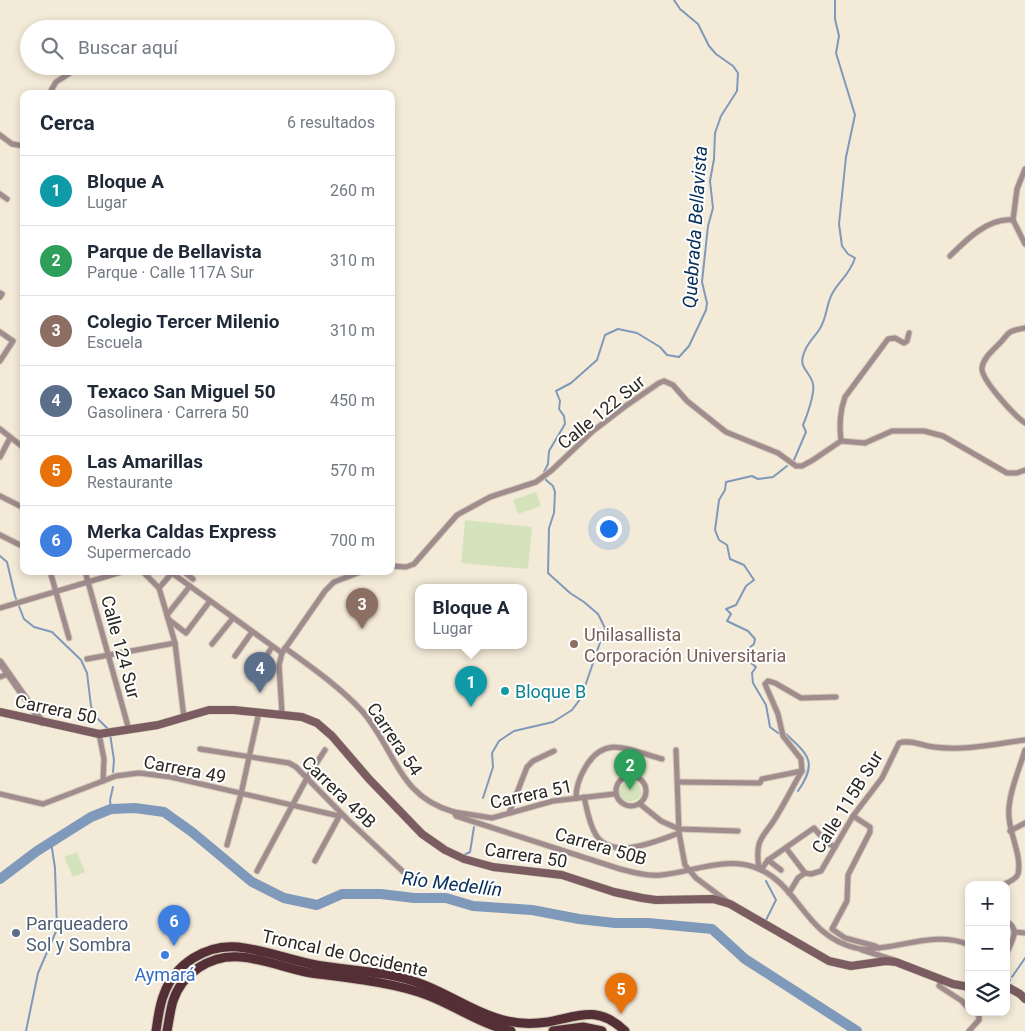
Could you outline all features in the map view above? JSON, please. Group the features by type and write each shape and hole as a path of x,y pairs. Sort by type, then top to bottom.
{"highway":[{"name":"Troncal de Occidente","path":"156,1031 163,996 169,983 182,966 199,954 212,949 230,947 247,948 289,959 414,981 468,1007 505,1020 531,1024 590,1014 606,1018 618,1024 626,1031"},
{"name":"Troncal de Occidente","path":"167,1031 172,1002 184,981 195,970 209,962 233,956 307,972 394,986 427,995 488,1024 511,1031"},
{"path":"553,1031 583,1026 602,1031"}],"main road":[{"name":"Carrera 50","path":"0,712 102,734 184,718 209,710 260,712 302,717 324,728 369,779 422,834 445,850 464,859 493,867 562,875 614,892 642,898 656,900 714,899 730,904 829,961 851,966 886,960 899,963 953,984 965,986"},
{"path":"1010,989 1025,999"}],"street":[{"path":"51,90 56,82 67,75"},
{"path":"0,135 12,144 20,145"},
{"path":"1025,169 1018,189 1013,220 1025,244"},
{"path":"0,194 7,199"},
{"path":"950,256 973,233 1002,220 1013,220"},
{"path":"1025,328 1011,330 1007,333 1000,344 988,354 983,364 982,372 983,377 991,387 1019,419 1025,423"},
{"path":"0,332 13,341 0,361"},
{"path":"909,333 907,341 904,343 895,338 888,339 845,397 840,427 841,441 866,443 892,431 924,431 943,436 1007,473 1017,473 1025,470"},
{"name":"Calle 122 Sur","path":"395,566 406,567 414,564 457,514 490,497 536,482 552,470 600,426 627,405 664,382 673,385 686,401 726,432 778,453 796,466 802,466 813,460 841,441"},
{"path":"0,429 20,445"},
{"path":"0,457 10,438"},
{"path":"0,496 20,506"},
{"path":"0,535 20,545"},
{"path":"51,575 69,638"},
{"name":"Calle 124 Sur","path":"87,575 129,730"},
{"path":"0,607 111,575"},
{"path":"146,575 159,588 175,643 184,718"},
{"path":"159,588 170,575"},
{"path":"175,575 282,653"},
{"path":"182,580 192,579 188,575"},
{"path":"282,714 279,665 282,653 325,591 334,582 352,575"},
{"path":"168,617 190,586"},
{"path":"168,617 186,633 210,601"},
{"path":"212,644 233,618"},
{"path":"235,656 252,632"},
{"path":"87,659 175,643"},
{"path":"263,661 272,647"},
{"name":"Carrera 54","path":"285,648 340,690 361,711 377,731 399,770 413,789"},
{"path":"0,662 42,722"},
{"path":"0,677 8,674"},
{"path":"760,869 757,855 761,837 778,814 802,771 801,759 784,736 778,714 765,684 768,681 775,682 801,698 836,697"},
{"path":"227,845 260,712"},
{"path":"102,734 103,781"},
{"name":"Calle 115B Sur","path":"789,893 798,878 805,873 811,874 822,870 853,816 882,778 899,743 906,741 934,747 970,748 1025,740"},
{"path":"576,798 576,788 583,771 599,750 607,747 617,747 662,759"},
{"name":"Carrera 49B","path":"200,748 290,763 307,778 340,815 413,882"},
{"path":"257,871 307,778 325,750"},
{"path":"676,750 679,831 686,865 696,878 730,904"},
{"path":"1010,881 1018,875 1018,865 1008,814 1012,792 1025,750"},
{"path":"509,813 527,767 533,761 554,751"},
{"path":"631,775 635,752"},
{"path":"678,782 760,783 762,779 802,771"},
{"name":"Carrera 49","path":"0,794 43,804 116,776 139,773 172,777 293,806 340,815"},
{"path":"631,775 637,776 645,786 646,792 640,804 632,807 624,806 614,794 617,784 623,778 631,775"},
{"name":"Carrera 50B","path":"413,789 431,804 454,812 456,816 627,871 660,876 707,866 733,863 760,869 779,881 809,918 832,940 859,949 879,948 932,939 952,939 965,943"},
{"name":"Carrera 51","path":"454,812 492,818 553,801 614,794"},
{"path":"584,797 596,835 601,841 622,848 644,845 679,831 738,831"},
{"path":"640,804 661,821 679,831"},
{"path":"315,861 340,815"},
{"path":"853,816 870,827 870,832 848,875 847,901 832,930 845,938 879,948"},
{"path":"1010,831 1025,823"},
{"path":"760,869 768,860 814,828 827,843 835,847"},
{"path":"786,848 805,873"},
{"path":"768,860 781,870"},
{"path":"1010,923 1013,925 1015,932 1010,946"},
{"path":"1015,932 1025,932"},
{"path":"859,949 888,957 899,963"},
{"path":"942,979 939,986 965,1004"},
{"path":"968,1031 979,1020 979,1016"}],"green space":[{"path":"536,492 541,506 518,514 513,500"},
{"path":"465,520 532,527 528,569 461,563"},
{"path":"631,777 639,784 642,794 636,800 630,802 623,800 617,794 621,786"},
{"path":"77,852 85,872 73,877 64,857"}],"waterway":[{"name":"Quebrada Bellavista","path":"483,798 493,767 492,753 499,741 514,731 553,722 572,710 581,698 605,628 598,614 570,593 548,573 549,528 554,513 555,492 553,486 546,480 544,472 548,464 549,451 565,424 564,416 559,409 560,401 556,391 571,383 597,360 605,335 618,329 637,333 660,347 667,355 679,357 689,346 706,310 707,303 702,282 708,226 713,208 710,181 714,159 715,133 721,116 737,91 738,73 733,66 716,54 709,46 698,24 680,9 674,0"},
{"path":"794,460 806,432 803,425 813,393 812,380 802,360 804,352 822,326 832,294 850,269 855,258 848,254 842,246 839,224 846,157 855,115 836,53 839,36 835,19 835,0"},
{"path":"781,734 770,727 766,705 753,683 752,673 756,667 751,663 756,654 748,649 754,644 755,639 748,631 727,621 731,614 726,609 736,605 746,586 754,580 744,565 730,559 727,545 719,540 715,530 719,500 725,490 726,482 752,476 758,479 773,477 787,466"},
{"path":"0,556 7,562 15,596 24,619 34,627 52,632 81,660 87,673 91,706 95,716 108,729"},
{"path":"110,734 114,760 113,772"},
{"path":"786,734 801,748 808,760 808,773 798,791"},
{"path":"111,809 110,800 113,787"},
{"name":"Río Medellín","path":"0,879 37,851 91,817 111,809 135,808 164,812 192,832 252,882 284,898 317,905 342,894 446,898 473,906 532,910 579,919 712,929 745,959 857,1031"},
{"name":"Quebrada Bellavista","path":"464,855 470,852 474,827"},
{"path":"26,1031 38,973 57,929 55,868 51,842"},
{"path":"766,881 776,900 766,920"},
{"path":"1012,977 1025,958"}],"place":[{"name":"Colegio Tercer Milenio","path":"362,629"},
{"name":"Unilasallista Corporación Universitaria","path":"574,644"},
{"name":"Bloque B","path":"505,691"},
{"name":"Texaco San Miguel 50","path":"260,693"},
{"name":"Bloque A","path":"471,707"},
{"name":"Parque de Bellavista","path":"630,790"},
{"name":"Parqueadero Sol y Sombra","path":"16,933"},
{"name":"Merka Caldas Express","path":"174,946"},
{"name":"Aymará","path":"165,955"},
{"name":"Las Amarillas","path":"621,1014"}]}
